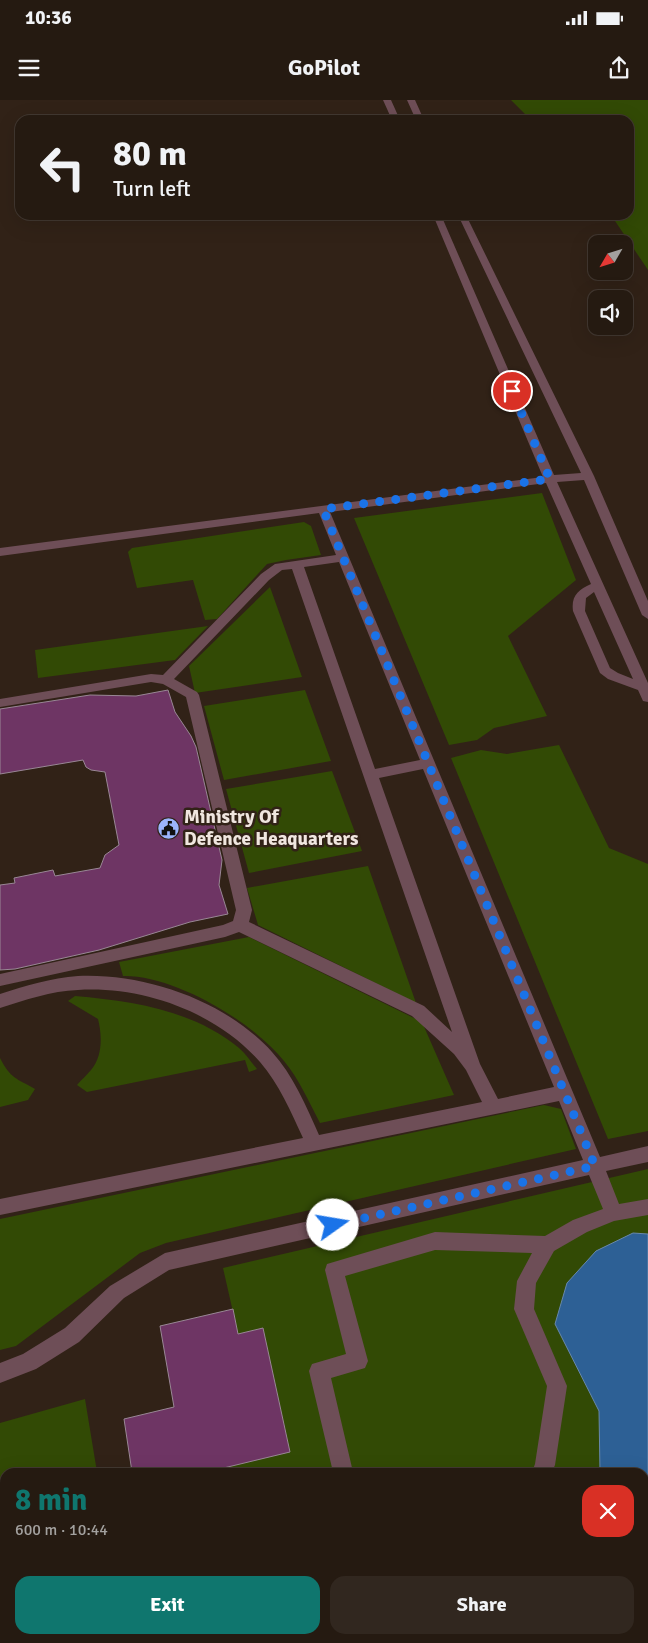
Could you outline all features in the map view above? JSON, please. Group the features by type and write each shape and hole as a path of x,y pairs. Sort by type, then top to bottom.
{"street":[{"path":"387,100 394,115"},
{"path":"411,100 418,115"},
{"path":"439,220 550,479 646,691"},
{"path":"464,220 588,476 648,615"},
{"path":"0,552 550,479 588,476"},
{"path":"323,509 614,1213"},
{"path":"166,680 265,577 279,567 343,558"},
{"path":"297,565 472,1065 493,1107"},
{"path":"598,586 581,595 578,602 579,611 606,670 613,676 646,691"},
{"path":"0,703 151,678 166,680 192,695 244,910 240,925"},
{"path":"371,775 427,763"},
{"path":"0,980 202,937 240,925 418,1011 460,1049 472,1065"},
{"path":"0,1001 34,991 78,983 132,986 180,999 240,1033 266,1056 292,1093 314,1143"},
{"path":"0,1206 563,1093"},
{"path":"0,1373 29,1362 72,1335 117,1292 165,1262 648,1154"},
{"path":"342,1468 319,1371 358,1361 334,1270 435,1241 547,1245 580,1226 614,1213 648,1207"},
{"path":"544,1468 557,1386 524,1309 528,1281 547,1245"}],"green space":[{"path":"511,100 648,100 648,270 633,248 633,235 624,235 614,220 634,220 634,115 526,115"},
{"path":"542,493 576,580 508,636 547,716 494,728 477,740 449,745 354,518"},
{"path":"304,522 311,526 321,555 267,564 217,619 205,620 193,580 137,588 128,552 132,548"},
{"path":"270,587 302,677 195,693 189,666"},
{"path":"208,626 175,660 38,678 35,650"},
{"path":"305,690 331,761 224,780 204,706"},
{"path":"559,745 609,848 648,864 648,1131 608,1139 451,758 481,750 507,754"},
{"path":"332,771 362,851 249,873 226,789"},
{"path":"368,866 416,1003 258,925 247,888"},
{"path":"249,937 422,1022 454,1095 320,1123 304,1091 284,1061 253,1031 211,1003 188,992 165,983 123,976 119,962"},
{"path":"75,996 140,1005 182,1016 221,1035 242,1050 257,1069 249,1072 245,1060 87,1092 77,1085 91,1070 98,1058 100,1052 100,1032 98,1019 68,1001"},
{"path":"0,1058 11,1074 35,1089 28,1100 0,1107"},
{"path":"544,1105 561,1109 576,1149 166,1243 140,1253 16,1346 0,1350 0,1219"},
{"path":"648,1169 648,1468 223,1468 290,1451 263,1328 238,1334 223,1268"},
{"path":"85,1399 96,1468 0,1468 0,1423"}],"water":[{"path":"633,1233 648,1234 648,1468 600,1468 599,1411 555,1324 567,1283 596,1251"}],"building":[{"name":"Ministry Of Defence Heaquarters","path":"168,690 175,712 196,747 222,860 219,885 228,914 190,922 99,950 15,969 0,970 0,885 15,883 14,878 53,870 55,876 100,868 105,855 119,845 105,772 91,770 86,767 83,760 0,774 0,709 90,695 136,696"},
{"path":"233,1309 238,1334 263,1328 290,1452 224,1468 131,1468 124,1419 174,1407 160,1326"}],"place":[{"name":"Ministry Of Defence Heaquarters","path":"168,828"}],"route":[{"path":"333,1225 595,1166 323,509 550,479 512,391"}]}
